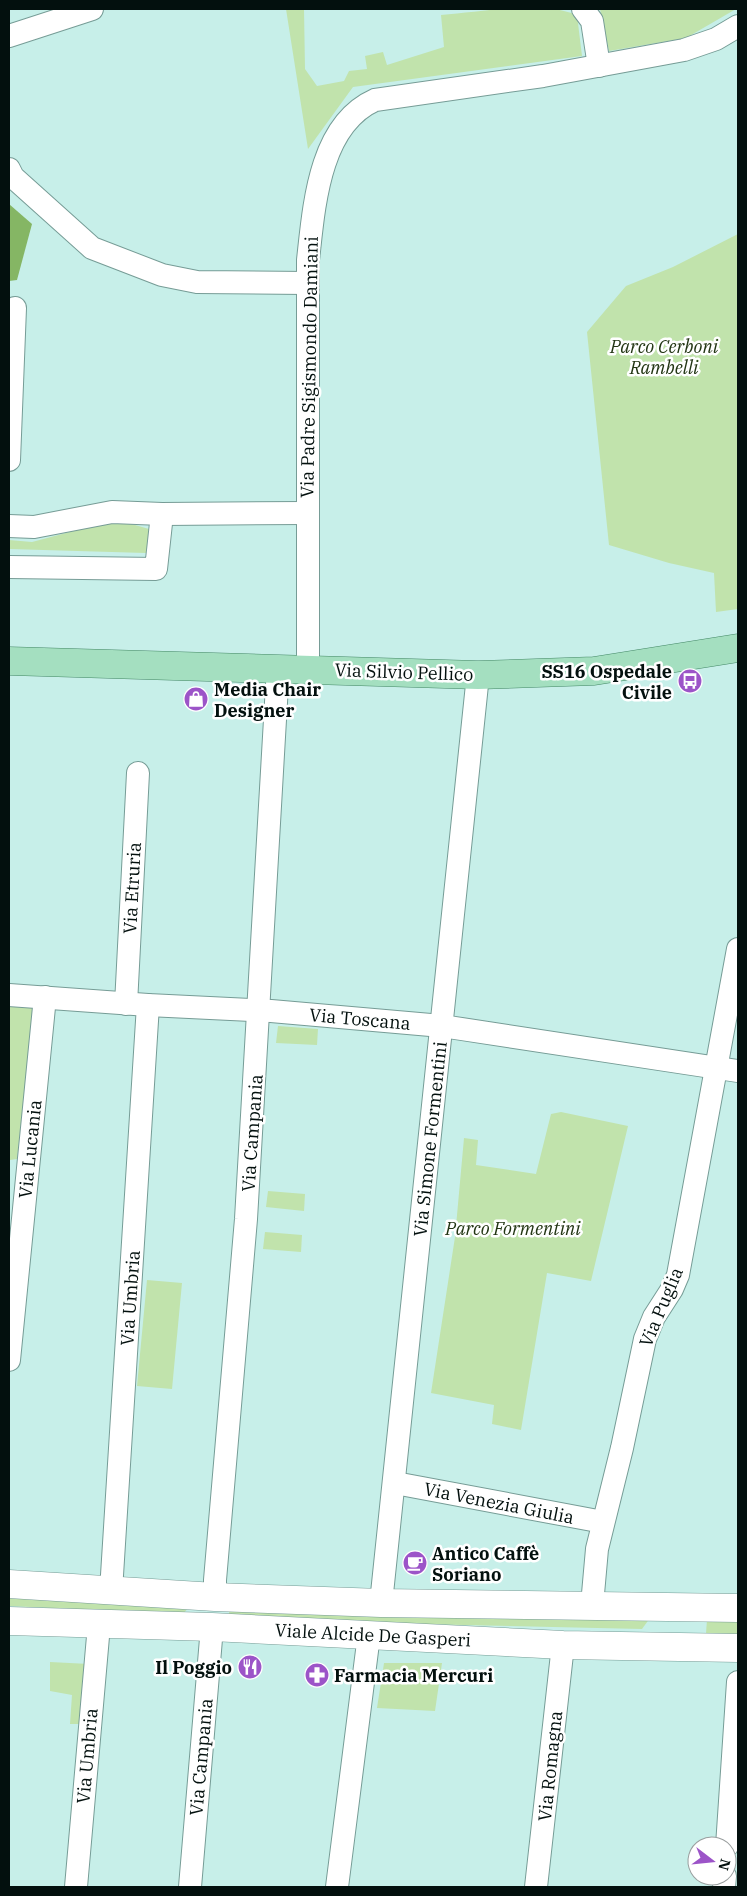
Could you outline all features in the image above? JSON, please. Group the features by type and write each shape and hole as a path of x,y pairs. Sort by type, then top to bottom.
{"main road":[{"name":"Via Silvio Pellico","path":"9,660 308,668 478,675 594,671 738,648"}],"street":[{"path":"9,36 92,9"},
{"path":"583,9 592,21 598,66"},
{"name":"Via Padre Sigismondo Damiani","path":"308,668 307,282 313,216 323,174 340,130 358,109 375,100 535,78 692,48 720,37 738,26"},
{"path":"9,169 14,177 92,248 153,272 197,282 307,282"},
{"path":"9,460 15,308"},
{"path":"9,526 34,527 112,512 162,514 307,513"},
{"path":"9,567 156,569 162,514"},
{"name":"Via Campania","path":"215,1597 215,1570 246,1219 278,668"},
{"name":"Via Simone Formentini","path":"381,1603 478,675"},
{"name":"Via Etruria","path":"126,1004 138,773"},
{"name":"Via Puglia","path":"592,1605 597,1549 622,1448 645,1339 654,1317 672,1290 678,1275 728,1069 738,949"},
{"name":"Via Toscana","path":"9,995 126,1004 259,1011 442,1026 728,1069"},
{"name":"Via Lucania","path":"9,1360 45,997"},
{"name":"Via Umbria","path":"111,1591 148,1005"},
{"name":"Via Venezia Giulia","path":"395,1483 603,1522"},
{"name":"Viale Alcide De Gasperi","path":"9,1584 215,1597 381,1603 738,1608"},
{"name":"Viale Alcide De Gasperi","path":"9,1620 99,1625 212,1627 564,1645 738,1648"},
{"name":"Via Umbria","path":"76,1887 99,1625"},
{"name":"Via Campania","path":"190,1887 212,1627"},
{"path":"337,1887 369,1635"},
{"name":"Via Romagna","path":"536,1887 564,1645"},
{"path":"728,1836 734,1792 738,1682"}],"green space":[{"path":"510,8 545,8 577,15 582,56 353,87 308,149 286,9 304,9 305,69 317,86 344,81 349,71 367,69 365,56 383,52 387,65 444,47 441,15"},
{"path":"600,9 736,9 686,38 609,51"},
{"path":"9,204 32,224 17,280 9,281"},
{"name":"Parco Cerboni Rambelli","path":"738,234 738,609 716,612 714,573 669,563 609,545 587,332 626,286 673,267"},
{"path":"128,523 149,529 153,537 146,553 9,549 9,540 32,542 100,524"},
{"path":"9,1005 34,1007 17,1159 10,1160 9,1173"},
{"path":"278,1026 318,1029 317,1045 276,1043"},
{"name":"Parco Formentini","path":"561,1112 628,1126 591,1281 547,1273 521,1430 492,1424 494,1405 431,1393 455,1237 464,1138 478,1140 476,1165 536,1174 551,1114"},
{"path":"268,1191 305,1194 304,1211 266,1207"},
{"path":"265,1232 302,1235 301,1252 263,1249"},
{"path":"147,1280 182,1283 172,1389 137,1386"},
{"path":"9,1598 189,1607 183,1614 9,1606"},
{"path":"229,1611 650,1618 642,1629 229,1620"},
{"path":"707,1619 738,1619 738,1635 706,1634"},
{"path":"50,1662 89,1664 84,1724 70,1724 72,1695 50,1691"},
{"path":"384,1663 442,1663 435,1711 377,1708"}],"place":[{"name":"SS16 Ospedale Civile","path":"690,681"},
{"name":"Media Chair Designer","path":"196,699"},
{"name":"Antico Caffè Soriano","path":"415,1563"},
{"name":"Il Poggio","path":"250,1667"},
{"name":"Farmacia Mercuri","path":"317,1675"}]}
